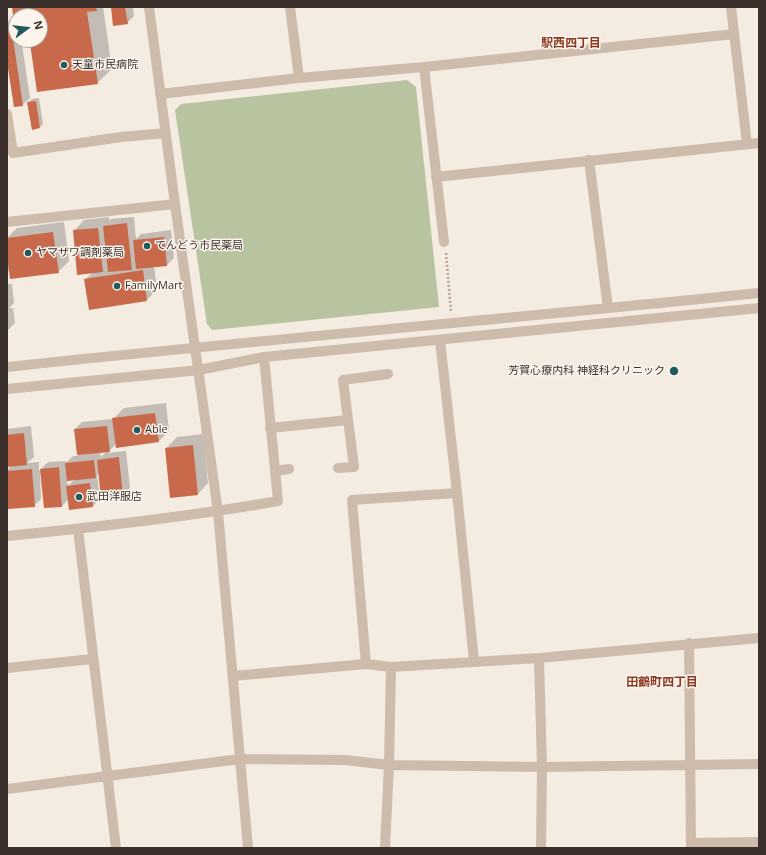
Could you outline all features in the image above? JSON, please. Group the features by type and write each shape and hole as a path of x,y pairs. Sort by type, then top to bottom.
{"street":[{"path":"149,7 218,512 248,848"},
{"path":"290,7 299,78"},
{"path":"732,7 747,144"},
{"path":"160,94 299,78 424,67 734,34"},
{"path":"424,67 444,242"},
{"path":"7,114 13,153 121,137 166,133"},
{"path":"436,176 759,143"},
{"path":"589,160 608,308"},
{"path":"7,222 175,204"},
{"path":"7,367 195,346 608,308 759,292"},
{"path":"7,389 199,370 264,357 759,308"},
{"path":"440,340 474,661"},
{"path":"7,536 218,512 278,501 264,357"},
{"path":"338,468 354,467 343,380 388,374"},
{"path":"270,428 348,420"},
{"path":"275,471 289,469"},
{"path":"366,664 352,500 457,492"},
{"path":"78,529 92,659 108,775 116,848"},
{"path":"233,676 366,664 390,667 539,658 689,643 759,638"},
{"path":"689,643 691,845 759,842"},
{"path":"539,658 542,767 541,848"},
{"path":"7,668 92,659"},
{"path":"385,848 389,766 390,667"},
{"path":"7,789 240,759 345,760 389,766 542,767 759,764"}],"path":[{"path":"444,242 452,322"}],"green space":[{"path":"407,80 416,87 439,307 212,330 207,324 175,110 181,104"}],"building":[{"name":"天童市民病院","path":"96,7 97,11 87,12 98,84 37,92 31,48 48,48 48,8 12,8"},
{"path":"111,7 125,7 128,24 113,26"},
{"path":"7,26 8,48 14,48 23,106 14,107 7,62"},
{"path":"36,101 40,128 32,130 27,102"},
{"path":"127,223 132,270 108,272 103,226"},
{"path":"98,228 103,272 77,275 73,230"},
{"path":"53,232 59,273 10,279 7,238"},
{"path":"164,237 167,266 136,269 133,240"},
{"path":"143,270 147,301 89,310 84,279"},
{"path":"155,413 159,442 116,448 112,418"},
{"path":"107,426 110,452 77,455 74,429"},
{"path":"24,433 27,465 7,467 7,435"},
{"path":"193,445 198,495 170,498 165,448"},
{"path":"119,457 123,496 101,498 97,460"},
{"path":"94,460 96,478 67,481 65,463"},
{"path":"59,467 62,507 44,508 40,469"},
{"path":"32,469 35,507 8,509 7,471"},
{"path":"90,483 93,507 69,510 66,486"}],"place":[{"name":"天童市民病院","path":"64,65"},
{"name":"てんどう市民薬局","path":"147,246"},
{"name":"ヤマザワ調剤薬局","path":"28,253"},
{"name":"FamilyMart","path":"117,286"},
{"name":"芳賀心療内科 神経科クリニック","path":"674,371"},
{"name":"Able","path":"137,430"},
{"name":"武田洋服店","path":"79,497"}],"district":[{"name":"駅西四丁目","path":"571,44"},
{"name":"田鶴町四丁目","path":"662,683"}]}
